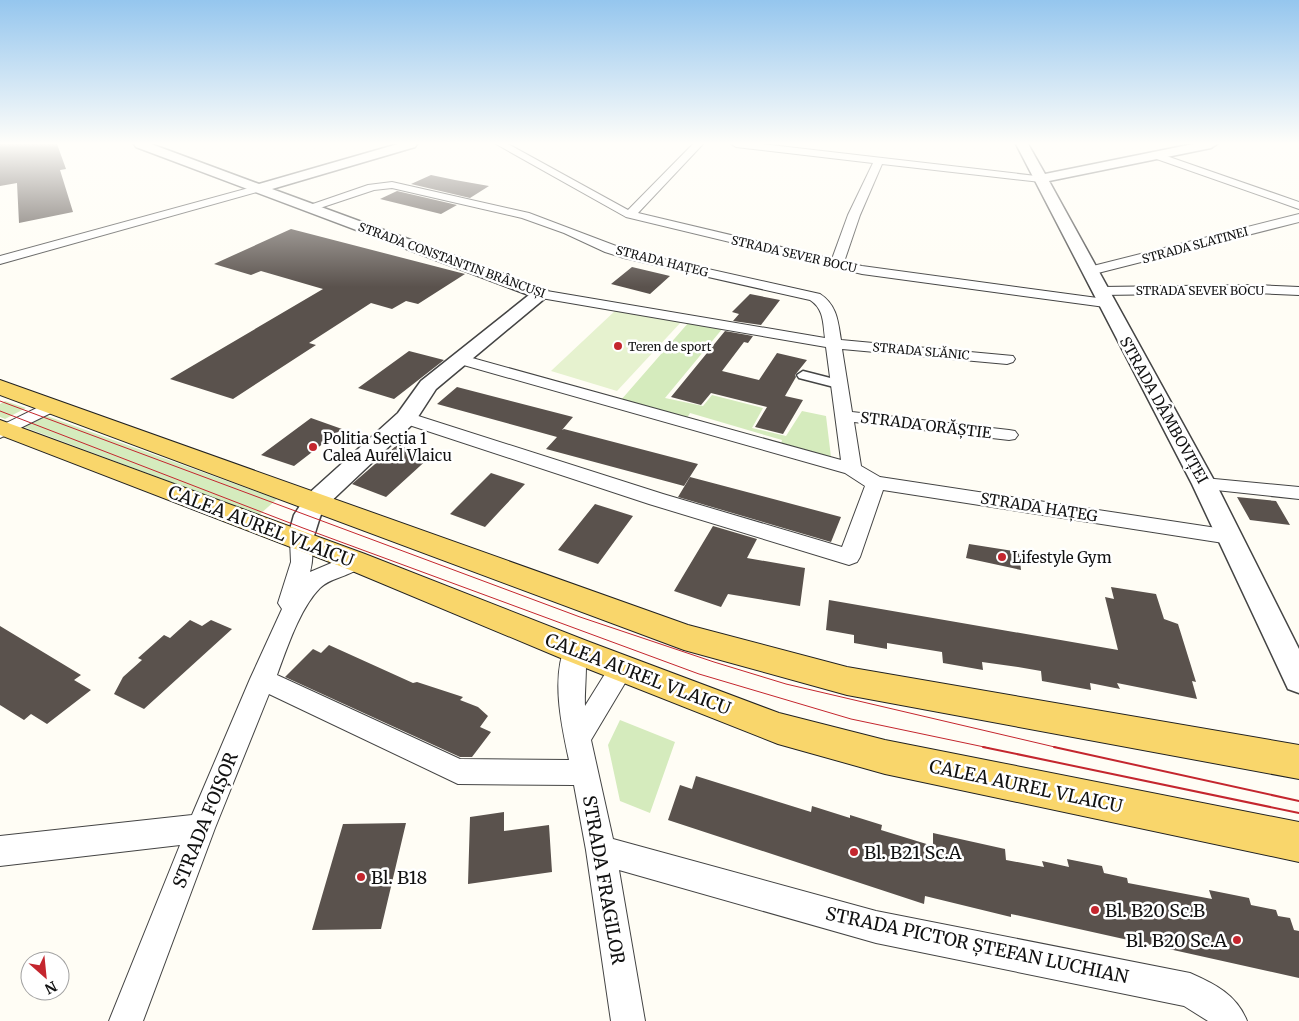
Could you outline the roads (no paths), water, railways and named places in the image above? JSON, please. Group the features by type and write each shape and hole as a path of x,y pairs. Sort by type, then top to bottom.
{"main road":[{"path":"0,387 684,637 847,681 1299,762"},
{"name":"CALEA AUREL VLAICU","path":"2,430 355,561 575,650 778,728 876,755 1299,842"}],"street":[{"path":"0,260 247,192"},
{"name":"STRADA CONSTANTIN BRÂNCUȘI","path":"269,192 541,294 834,344"},
{"name":"STRADA HAȚEG","path":"311,208 359,192"},
{"name":"STRADA HAȚEG","path":"419,192 496,207 568,230 618,252 815,297 826,306 834,344 838,384 852,468"},
{"name":"STRADA SEVER BOCU","path":"588,192 630,215 837,264 899,276 1103,297 1256,289 1299,291"},
{"path":"630,215 652,192"},
{"path":"837,264 854,215 865,192"},
{"name":"STRADA DÂMBOVIȚEI","path":"1048,192 1204,484 1299,680"},
{"path":"1258,192 1299,206"},
{"name":"STRADA SLATINEI","path":"1090,271 1299,218"},
{"path":"300,540 307,515 316,501 406,418 423,391 459,359 541,294"},
{"name":"STRADA SLĂNIC","path":"834,344 1007,358"},
{"name":"STRADA HAȚEG","path":"459,359 852,468 860,475 876,483 1230,537"},
{"path":"803,375 838,384"},
{"path":"2,430 51,406"},
{"name":"STRADA ORĂȘTIE","path":"843,416 1009,435"},
{"path":"406,418 656,499 849,557 876,483"},
{"path":"1204,484 1299,493"},
{"name":"STRADA FOIȘOR","path":"287,620 289,602 302,562 300,540"},
{"name":"STRADA FOIȘOR","path":"126,1021 201,828 287,620 311,583 321,576 355,561"},
{"name":"STRADA FRAGILOR","path":"575,650 571,686 572,712 601,850 628,1021"},
{"path":"577,740 622,668"},
{"path":"262,679 458,771 585,773"},
{"path":"0,851 201,828"},
{"name":"STRADA PICTOR ȘTEFAN LUCHIAN","path":"601,850 876,927 1190,990 1222,1010 1230,1021"}],"tram line":[{"path":"0,401 580,617 714,662 786,684 1059,748"},
{"path":"0,411 303,528 699,674 851,719 989,748"},
{"path":"983,747 1299,813"},
{"path":"1054,747 1299,801"}],"place":[{"name":"Teren de sport","path":"618,346"},
{"name":"Politia Secția 1 Calea Aurel Vlaicu","path":"313,447"},
{"name":"Lifestyle Gym","path":"1002,557"},
{"name":"Bl. B21 Sc.A","path":"854,852"},
{"name":"Bl. B18","path":"361,877"},
{"name":"Bl. B20 Sc.B","path":"1095,910"},
{"name":"Bl. B20 Sc.A","path":"1237,940"}]}
